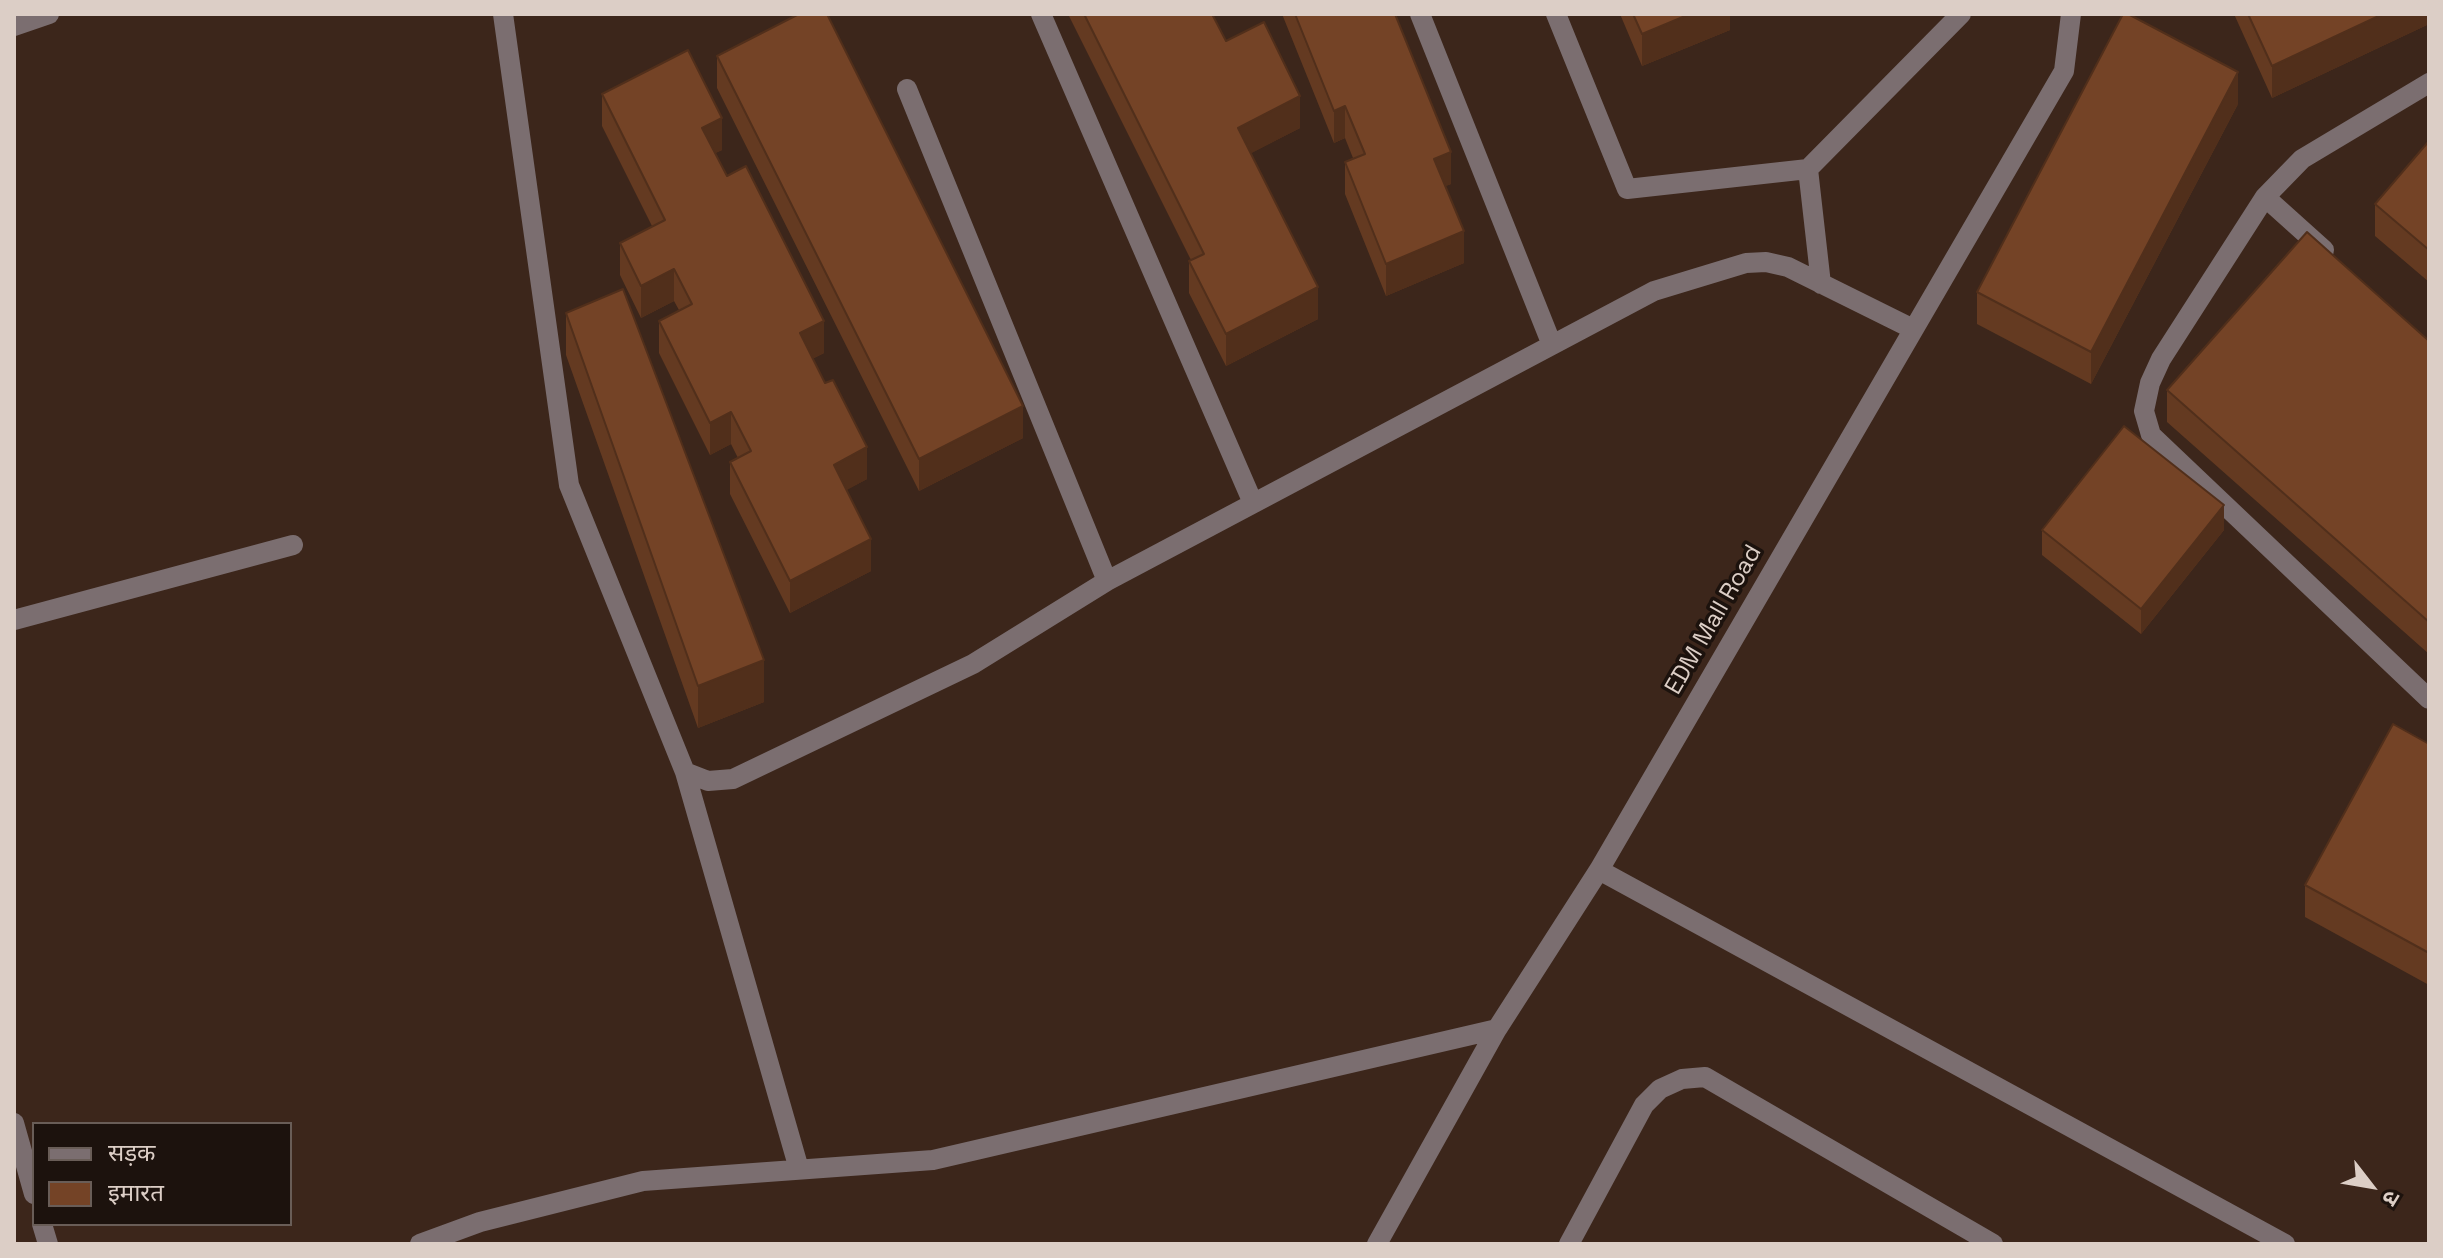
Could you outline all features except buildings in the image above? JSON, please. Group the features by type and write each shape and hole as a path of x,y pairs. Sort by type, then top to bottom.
{"street":[{"path":"14,26 49,14"},
{"path":"503,14 569,485 685,772 799,1169"},
{"path":"1041,14 1253,503"},
{"path":"1420,14 1552,345"},
{"path":"1556,14 1627,189 1808,169 1961,14"},
{"name":"EDM Mall Road","path":"1377,1244 1497,1029 1599,870 2064,71 2071,14"},
{"path":"2429,83 2302,159 2265,197 2161,359 2150,383 2144,411 2151,435 2429,699"},
{"path":"907,89 1107,581"},
{"path":"1808,169 1821,284"},
{"path":"2265,197 2335,260"},
{"path":"685,772 708,781 733,779 973,664 1107,581 1654,291 1746,263 1766,262 1788,267 1913,329"},
{"path":"14,620 293,545"},
{"path":"1599,870 2253,1236 2285,1244"},
{"path":"420,1244 480,1222 643,1181 933,1160 1497,1029"},
{"path":"1569,1244 1644,1105 1660,1089 1682,1079 1705,1077 1993,1244"},
{"path":"14,1123 32,1187"}]}
